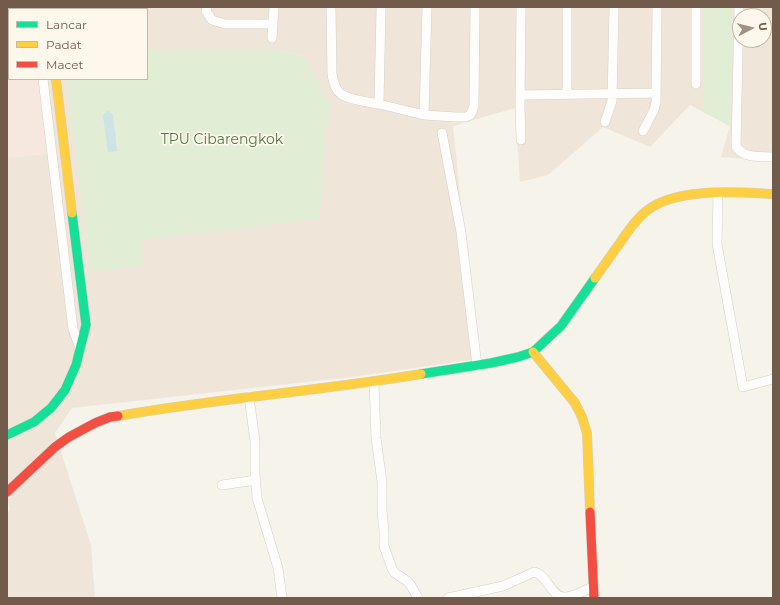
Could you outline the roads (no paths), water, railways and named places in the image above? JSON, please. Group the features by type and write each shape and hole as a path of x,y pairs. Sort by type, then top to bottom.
{"street":[{"path":"272,38 274,7"},
{"path":"331,7 332,74 333,82 340,94 346,97 424,115 466,117 470,115 474,105 475,7"},
{"path":"379,104 381,7"},
{"path":"424,115 427,7"},
{"path":"521,7 521,140"},
{"path":"567,94 568,7"},
{"path":"604,122 610,107 612,93 614,7"},
{"path":"643,131 654,110 656,102 656,7"},
{"path":"696,7 696,84"},
{"path":"739,7 736,146 740,152 747,156 773,157"},
{"path":"204,8 212,20 225,24 273,24"},
{"path":"43,80 73,329 80,348"},
{"path":"7,436 34,422 52,408 65,390 76,366 86,325 56,80"},
{"path":"520,95 656,93"},
{"path":"46,99 58,97"},
{"path":"442,133 460,232 477,366"},
{"path":"8,489 55,447 69,437 110,417 249,397 374,382 477,366 518,357 533,352 550,338 561,326 632,226 652,207 663,202 690,195 718,192 773,194"},
{"path":"718,192 717,244 743,387 773,379"},
{"path":"533,352 575,402 584,420 587,433 594,598"},
{"path":"374,382 376,438 382,482 384,546 392,569 410,584 418,598"},
{"path":"249,397 255,441 257,498 278,568 282,598"},
{"path":"222,485 256,480"},
{"path":"448,598 503,586 534,572 539,573 551,588 562,597 570,596 594,586"}],"park label":[{"name":"TPU Cibarengkok","path":"222,140"}]}
